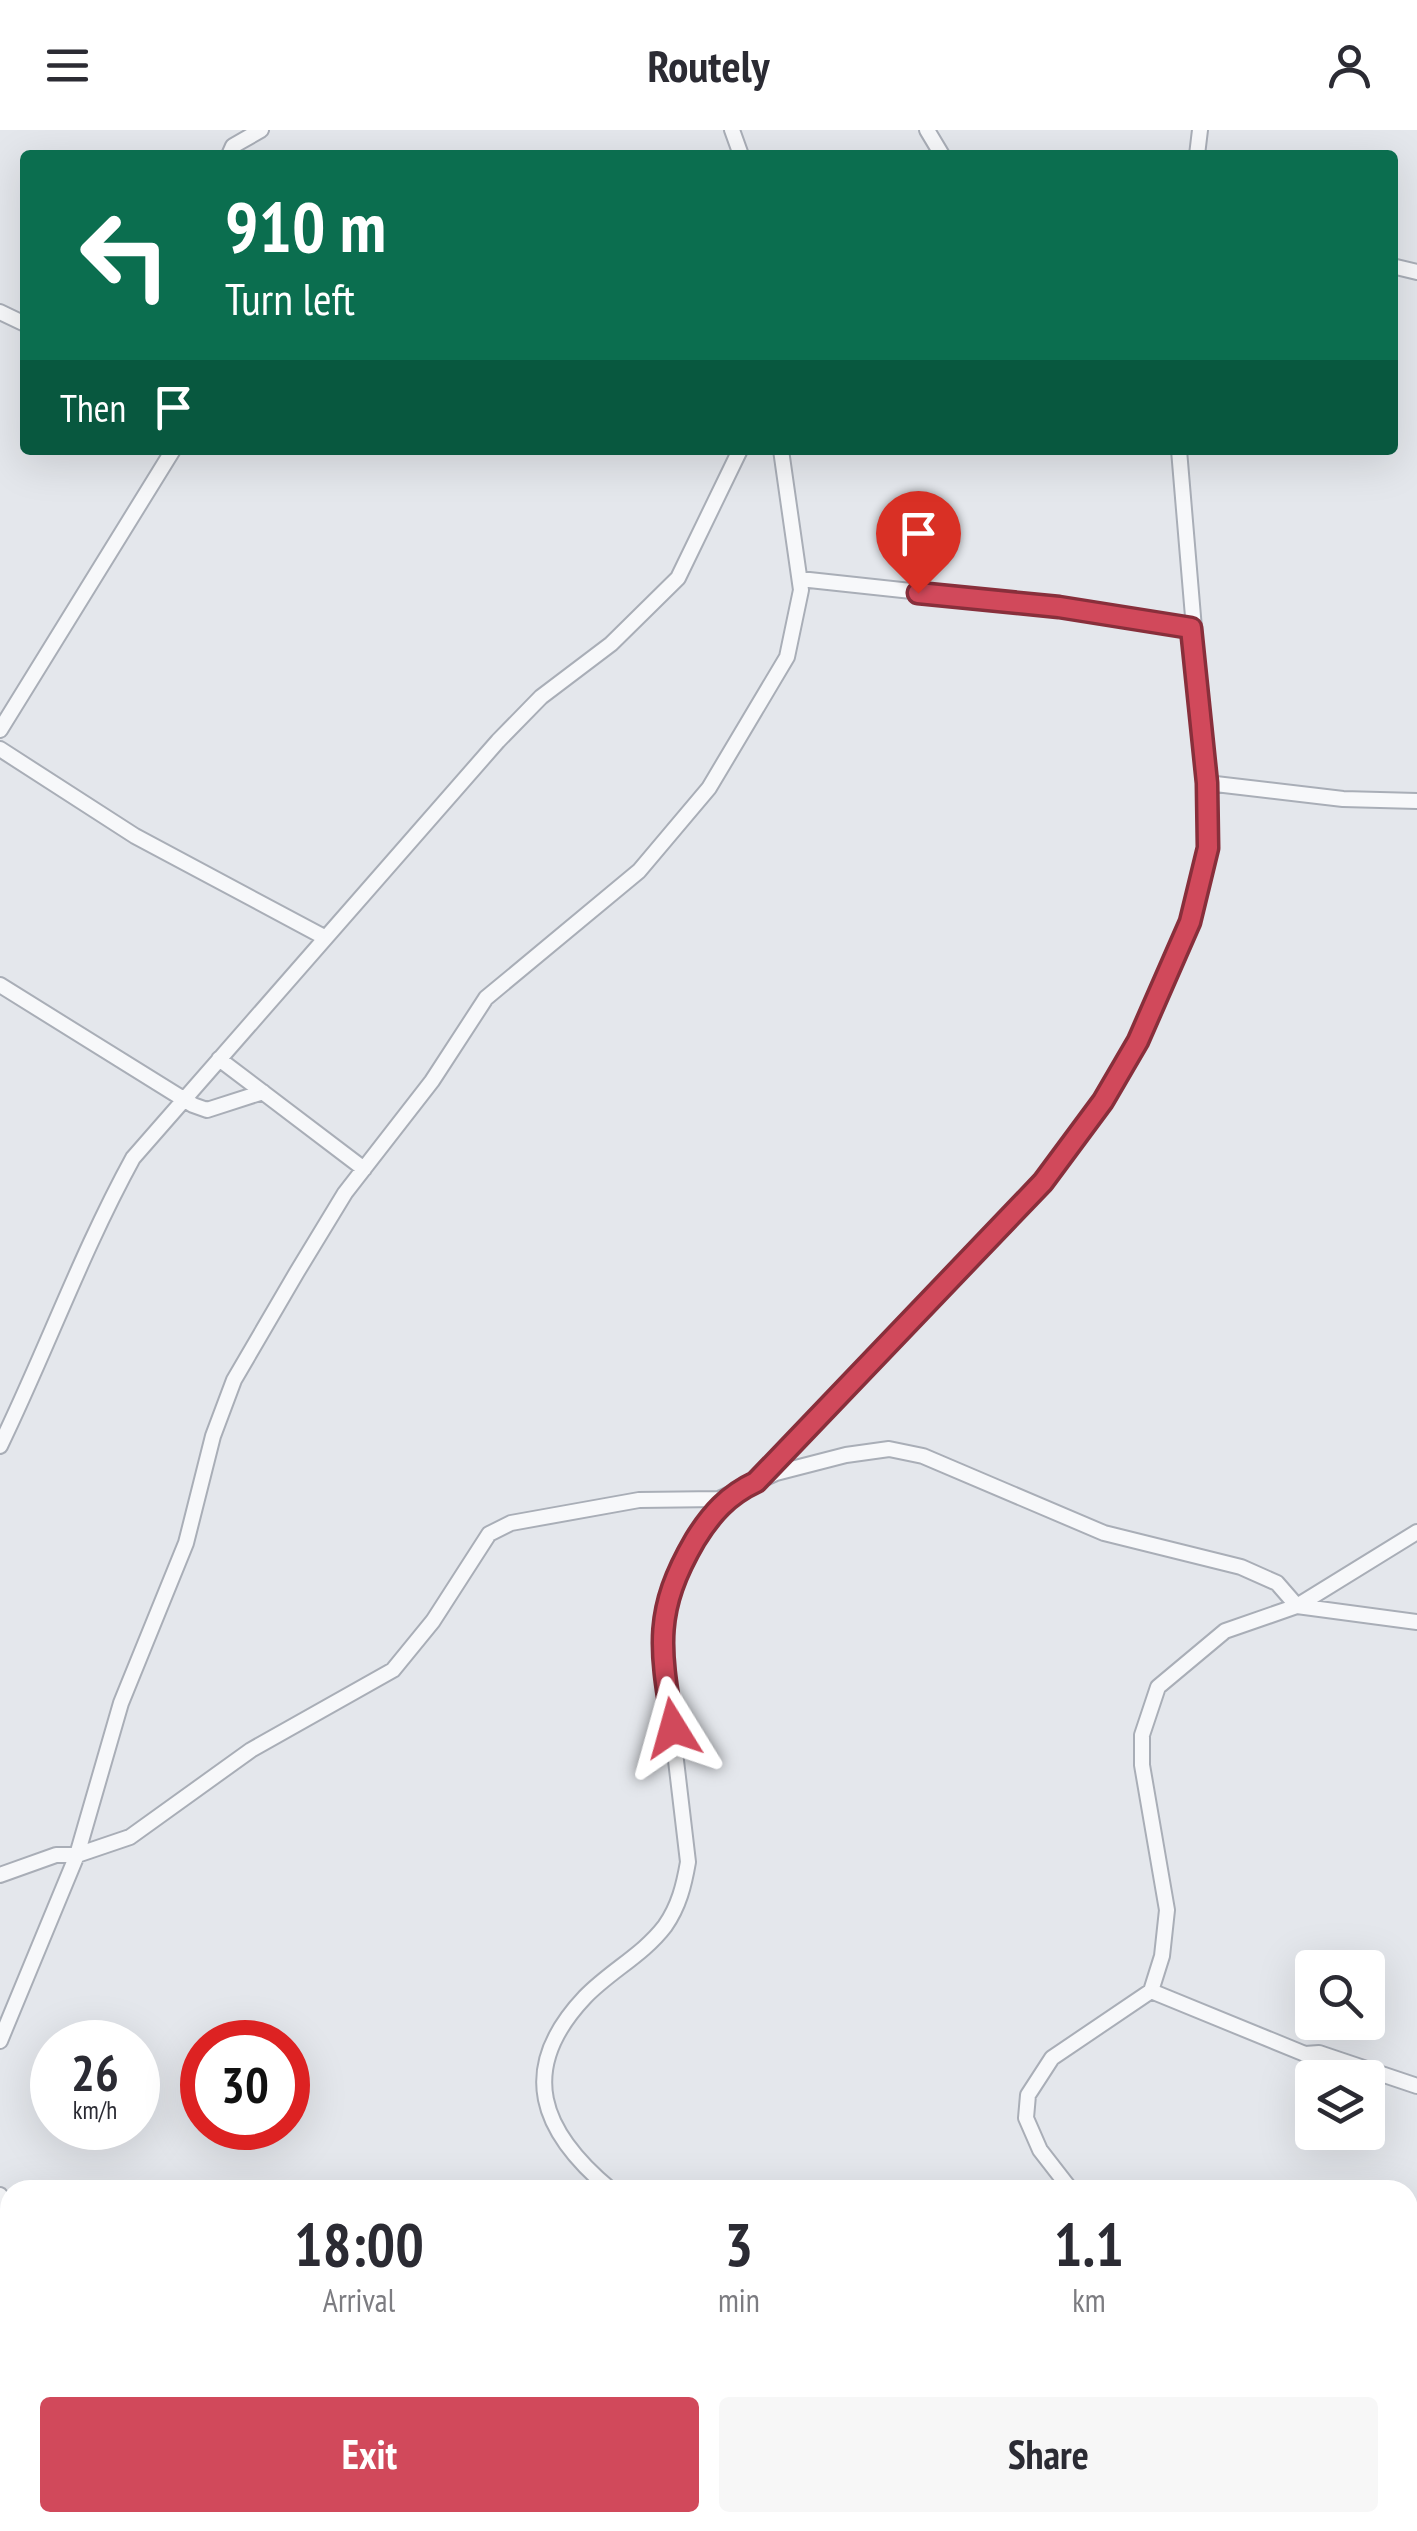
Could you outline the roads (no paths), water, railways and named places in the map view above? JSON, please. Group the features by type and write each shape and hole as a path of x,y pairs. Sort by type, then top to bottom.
{"street":[{"path":"232,150 261,130"},
{"path":"0,730 170,455"},
{"path":"0,1446 58,1325 95,1227 133,1158 324,937 540,698 611,644 678,578 738,455"},
{"path":"0,2041 77,1855 121,1703 186,1543 213,1436 234,1380 344,1193 432,1081 486,998 639,871 709,788 787,658 800,579 782,455"},
{"path":"599,2180 580,2164 555,2132 542,2078 558,2030 587,1995 645,1950 668,1922 682,1894 688,1862 664,1662 664,1607 670,1582 706,1522 749,1485 1007,1224 1061,1162 1138,1041 1190,922 1208,848 1207,783 1179,455"},
{"path":"800,579 1059,607 1191,628"},
{"path":"0,750 135,836 324,937"},
{"path":"1207,783 1343,800 1417,801"},
{"path":"0,985 207,1110 263,1092"},
{"path":"219,1059 364,1169"},
{"path":"0,1875 56,1855 77,1855 130,1838 251,1750 393,1670 432,1621 489,1534 511,1524 610,1505 720,1499 749,1485 846,1454 890,1449 924,1456 1104,1533 1242,1567 1276,1583 1296,1606 1417,1622"},
{"path":"1063,2180 1040,2150 1026,2118 1028,2096 1052,2058 1151,1991 1162,1956 1167,1910 1142,1765 1142,1735 1158,1687 1178,1666 1225,1631 1296,1606 1417,1532"},
{"path":"1151,1991 1305,2054 1320,2053 1417,2086"}]}
